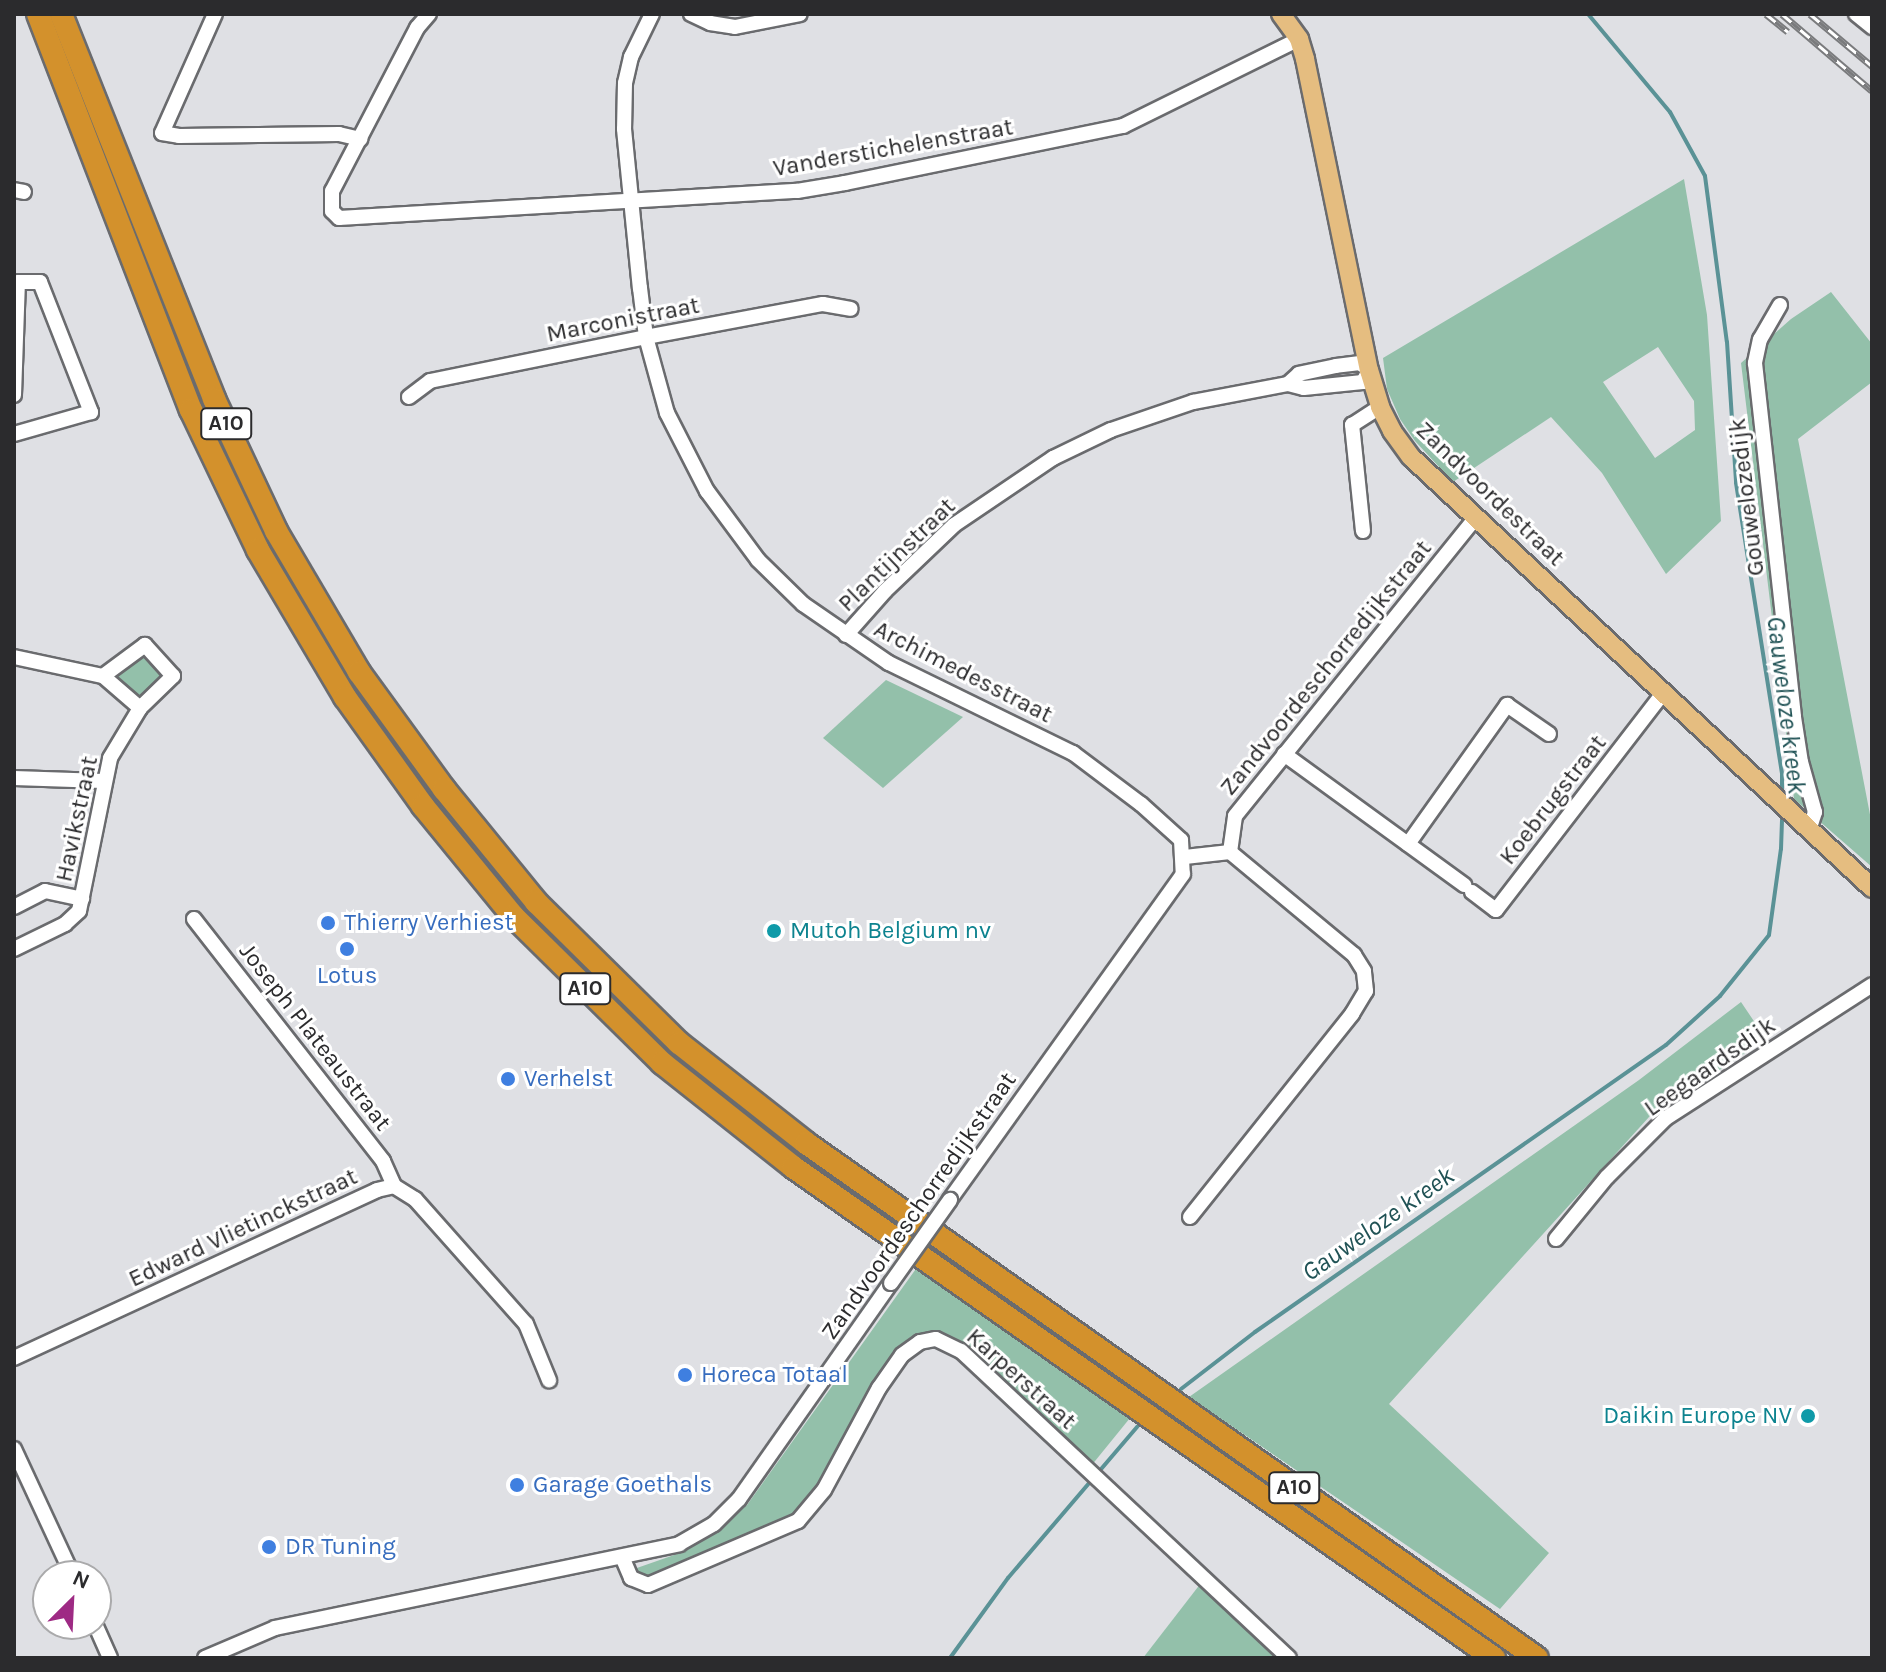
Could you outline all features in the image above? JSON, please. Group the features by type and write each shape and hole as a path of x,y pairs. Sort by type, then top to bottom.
{"highway":[{"name":"A10","path":"38,14 191,410 258,550 345,697 423,806 514,917 662,1063 793,1167 1494,1658"},
{"name":"A10","path":"61,14 214,399 276,531 315,603 359,672 444,789 536,902 679,1043 806,1143 1537,1658"}],"main road":[{"name":"Zandvoordestraat","path":"1287,16 1299,39 1369,370 1380,407 1411,457 1872,888"}],"street":[{"path":"215,14 162,133 179,136 339,134 360,139 417,28 429,14"},
{"name":"Archimedesstraat","path":"652,14 631,57 625,83 624,129 630,201 646,337 667,413 707,491 758,560 803,604 889,663 1073,753 1167,825 1181,840 1185,857"},
{"path":"691,14 710,23 735,27 800,14"},
{"path":"1856,14 1872,27"},
{"name":"Vanderstichelenstraat","path":"360,139 332,191 332,211 339,218 797,191 1123,126 1299,39"},
{"path":"14,395 18,282 40,282 91,412 14,434"},
{"name":"Marconistraat","path":"409,397 430,381 646,337 823,304 851,309"},
{"name":"Gouwelozedijk","path":"1780,305 1760,339 1755,363 1794,717 1801,762 1815,812 1804,826"},
{"name":"Plantijnstraat","path":"846,635 885,591 954,525 1053,458 1158,412 1288,384 1304,388 1363,382 1369,370"},
{"path":"1363,531 1352,425 1380,407"},
{"name":"Zandvoordeschorredijkstraat","path":"1230,852 1235,816 1476,517"},
{"name":"Havikstraat","path":"14,949 65,924 79,911 103,781 124,731 140,708 173,676 145,645 103,676"},
{"path":"14,657 103,676 140,708"},
{"name":"Koebrugstraat","path":"1284,754 1496,910 1663,693"},
{"path":"1408,844 1507,705 1549,734"},
{"path":"14,778 103,781"},
{"path":"1185,857 1230,852 1354,955 1364,971 1366,991 1352,1014 1190,1217"},
{"name":"Zandvoordeschorredijkstraat","path":"205,1658 275,1628 623,1559 679,1544 714,1524 731,1508 1156,914 1183,874 1185,857"},
{"name":"Havikstraat","path":"14,907 45,891 82,899"},
{"name":"Joseph Plateaustraat","path":"194,919 383,1161 394,1186"},
{"name":"Leegaardsdijk","path":"1556,1239 1607,1177 1666,1118 1872,985"},
{"name":"Edward Vlietinckstraat","path":"14,1358 363,1197 394,1186 415,1199 526,1324 549,1380"},
{"name":"Karperstraat","path":"623,1559 631,1578 648,1585 798,1521 824,1490 879,1388 902,1355 928,1339 946,1341 961,1351 1289,1658"},
{"path":"14,1449 66,1560"}],"green space":[{"path":"1684,179 1707,315 1721,521 1666,574 1602,473 1551,417 1453,482 1415,441 1400,419 1387,389 1383,358","holes":["1658,347 1694,401 1695,430 1655,458 1603,382"]},
{"path":"1831,292 1872,344 1872,382 1798,439 1872,825 1872,867 1794,799 1741,363 1791,319"},
{"path":"142,652 163,674 137,699 116,677"},
{"path":"886,680 963,717 883,788 823,738"},
{"path":"1741,1002 1766,1039 1649,1117 1389,1404 1549,1553 1500,1609 1189,1397 1639,1080"},
{"path":"918,1266 1130,1418 1091,1466 962,1345 942,1334 921,1336 819,1487 794,1517 649,1579 636,1576 634,1569 700,1542 747,1505"},
{"path":"1201,1583 1281,1658 1143,1658"}],"waterway":[{"name":"Gauweloze kreek","path":"1588,14 1670,112 1705,176 1727,342 1736,483 1782,775 1782,796"},
{"name":"Gauweloze kreek","path":"1181,1389 1255,1332 1666,1045 1720,996 1769,935 1781,849 1782,812"},
{"name":"Gauweloze kreek","path":"950,1658 1008,1578 1137,1427"}],"railway":[{"path":"1766,14 1788,32"},
{"path":"1782,14 1872,91"},
{"path":"1810,14 1872,66"}],"place":[{"name":"Thierry Verhiest","path":"328,923"},
{"name":"Mutoh Belgium nv","path":"774,931"},
{"name":"Lotus","path":"347,949"},
{"name":"Verhelst","path":"508,1079"},
{"name":"Horeca Totaal","path":"685,1375"},
{"name":"Daikin Europe NV","path":"1808,1416"},
{"name":"Garage Goethals","path":"517,1485"},
{"name":"DR Tuning","path":"269,1547"}]}
